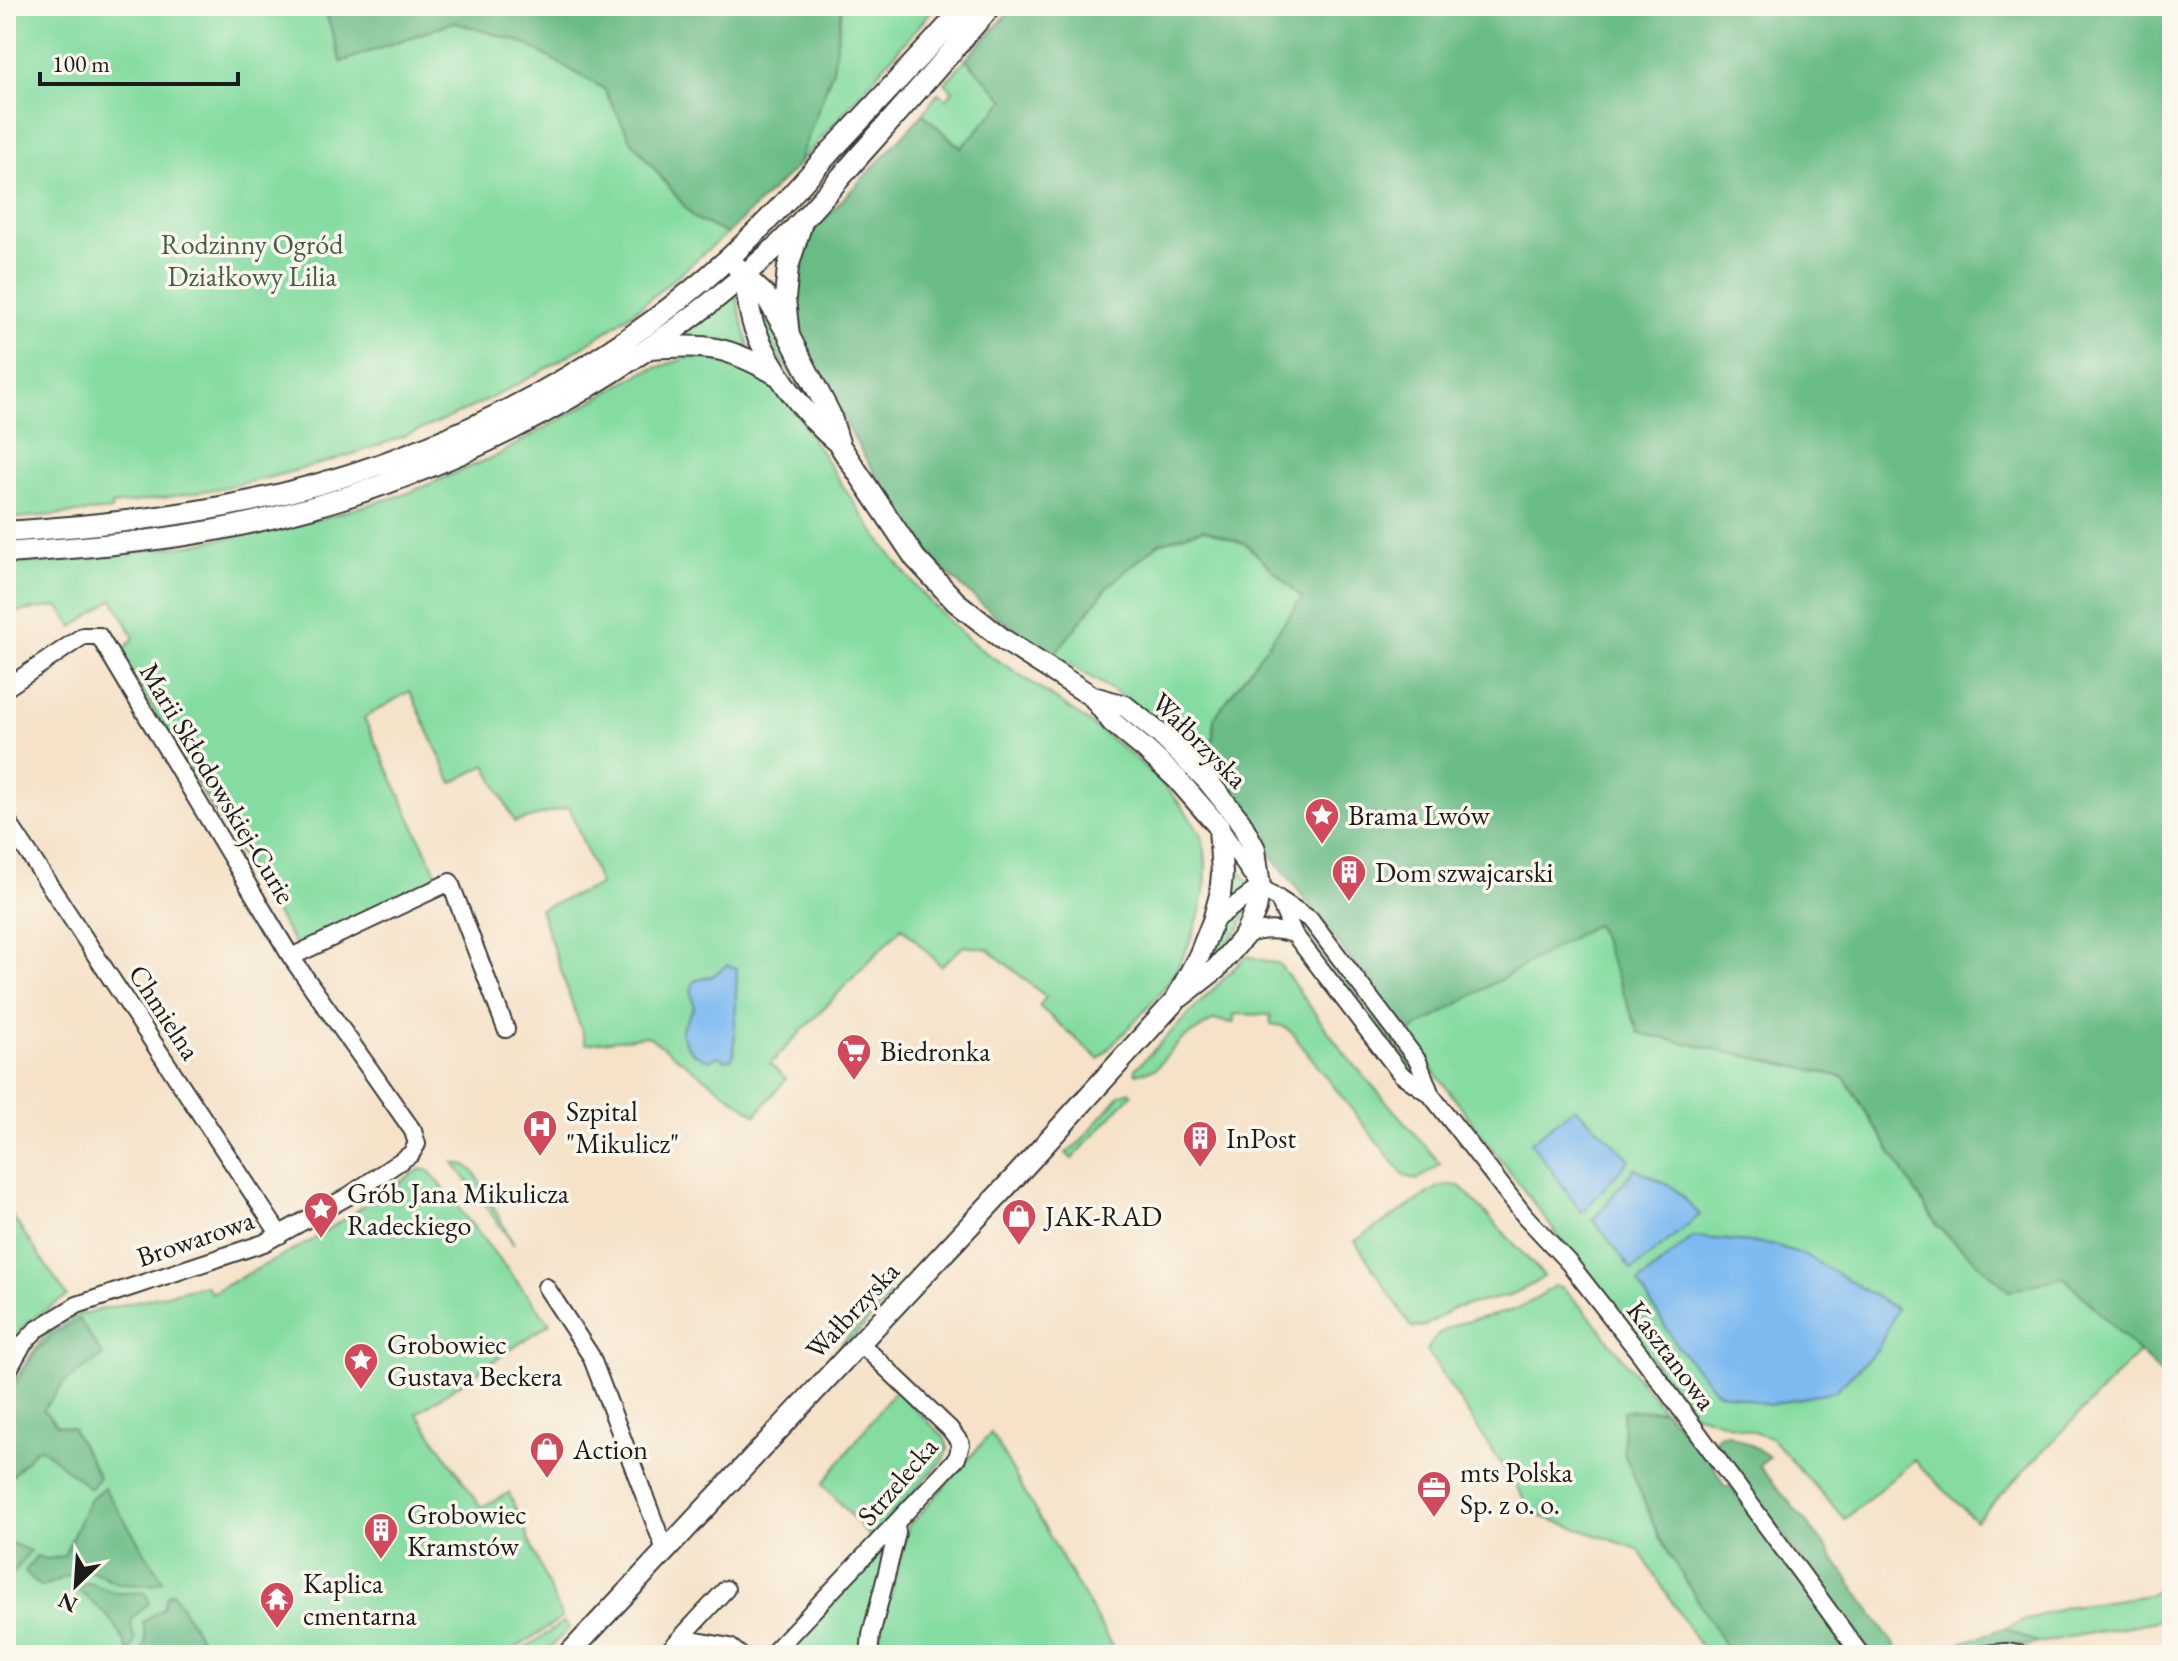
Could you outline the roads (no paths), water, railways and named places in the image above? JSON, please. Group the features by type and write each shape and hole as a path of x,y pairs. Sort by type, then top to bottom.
{"main road":[{"path":"6,532 125,521 210,509 292,491 386,461 464,430 578,370 643,328 730,257 966,6"},
{"path":"6,553 123,543 210,531 343,498 426,469 507,433 570,399 650,348 743,275 804,219 991,6"},
{"name":"Wałbrzyska","path":"568,1655 1129,1055 1175,1001 1216,969 1245,935 1256,909 1268,892 1255,849 1240,821 1207,780 1160,734 1125,706 1093,697 984,626 931,578 896,532 839,444 830,414 789,336 785,299 788,267 804,219"},
{"name":"Wałbrzyska","path":"730,257 743,275 755,329 781,377 814,423 839,444"},
{"path":"743,275 765,295 789,336"},
{"path":"650,348 692,345 717,348 746,356 781,377"},
{"name":"Wałbrzyska","path":"1093,697 1112,722 1168,771 1219,827 1222,874 1213,921 1175,1001"}],"street":[{"name":"Marii Skłodowskiej-Curie","path":"6,688 83,636 99,636 291,957 413,1131 417,1144 411,1154"},
{"name":"Chmielna","path":"6,819 280,1235"},
{"name":"Kasztanowa","path":"1219,827 1268,892 1294,934 1401,1074 1431,1095"},
{"path":"291,957 450,882 506,1029"},
{"path":"1213,921 1268,892"},
{"name":"Kasztanowa","path":"1268,892 1311,920 1418,1061 1431,1095 1525,1216 1569,1263 1641,1355 1861,1655"},
{"path":"1245,935 1262,929 1294,934"},
{"name":"Browarowa","path":"6,1374 23,1344 36,1330 77,1305 264,1243 347,1197 411,1154"},
{"path":"546,1287 591,1356 662,1542 668,1548"},
{"name":"Strzelecka","path":"771,1655 957,1458 961,1444 950,1429 860,1343"},
{"path":"869,1655 871,1635 897,1533 896,1525"},
{"path":"665,1655 726,1589"},
{"path":"681,1638 730,1647 740,1655"},
{"path":"1978,1655 2005,1652 2024,1655"}],"water":[{"path":"727,965 737,968 734,1054 731,1059 718,1056 710,1060 691,1050 681,1030 694,1007 691,991 694,981 713,976"},
{"path":"1575,1107 1630,1159 1582,1213 1531,1142"},
{"path":"1635,1168 1674,1188 1700,1215 1632,1270 1593,1220"},
{"path":"1693,1237 1771,1244 1805,1255 1897,1309 1878,1349 1835,1391 1769,1405 1716,1391 1678,1347 1638,1283"}],"place":[{"name":"Brama Lwów","path":"1322,846"},
{"name":"Dom szwajcarski","path":"1349,903"},
{"name":"Biedronka","path":"854,1082"},
{"name":"Szpital \"Mikulicz\"","path":"540,1158"},
{"name":"InPost","path":"1200,1169"},
{"name":"Grób Jana Mikulicza Radeckiego","path":"321,1240"},
{"name":"JAK-RAD","path":"1019,1247"},
{"name":"Grobowiec Gustava Beckera","path":"361,1391"},
{"name":"Action","path":"547,1480"},
{"name":"mts Polska Sp. z o. o.","path":"1434,1519"},
{"name":"Grobowiec Kramstów","path":"381,1561"},
{"name":"Kaplica cmentarna","path":"277,1630"}],"park label":[{"name":"Rodzinny Ogród Działkowy Lilia","path":"252,260"}]}
